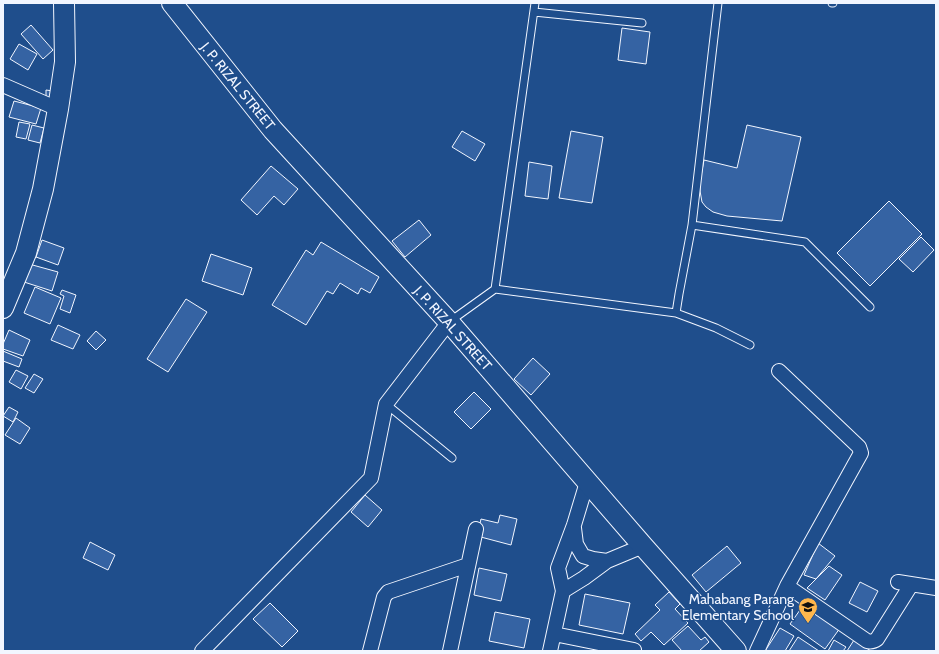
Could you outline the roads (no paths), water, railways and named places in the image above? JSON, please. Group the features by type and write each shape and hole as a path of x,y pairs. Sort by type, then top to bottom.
{"main road":[{"path":"3,308 28,246 43,189 65,62 64,3"},
{"name":"J. P. RIZAL STREET","path":"172,3 273,130 449,322 736,651"}],"street":[{"path":"3,85 58,109"},
{"path":"202,651 371,478 386,404 449,322"},
{"path":"757,651 787,586 861,453 859,447 779,371"},
{"path":"550,651 563,591 558,568 574,525 587,482"},
{"path":"574,525 576,544 583,556 607,561"},
{"path":"450,651 476,529"},
{"path":"563,591 607,561 643,546"},
{"path":"370,651 384,597 388,592 468,566"},
{"path":"787,586 866,641 870,642 877,639 905,583 936,588"},
{"path":"554,634 634,650"}],"lane":[{"path":"495,289 535,3"},
{"path":"676,313 692,225 718,3"},
{"path":"534,12 642,23"},
{"path":"692,225 805,242 870,307"},
{"path":"449,322 495,289 676,313 716,328 750,345"},
{"path":"386,404 452,458"}],"place":[{"name":"Mahabang Parang Elementary School","path":"808,624"}]}
